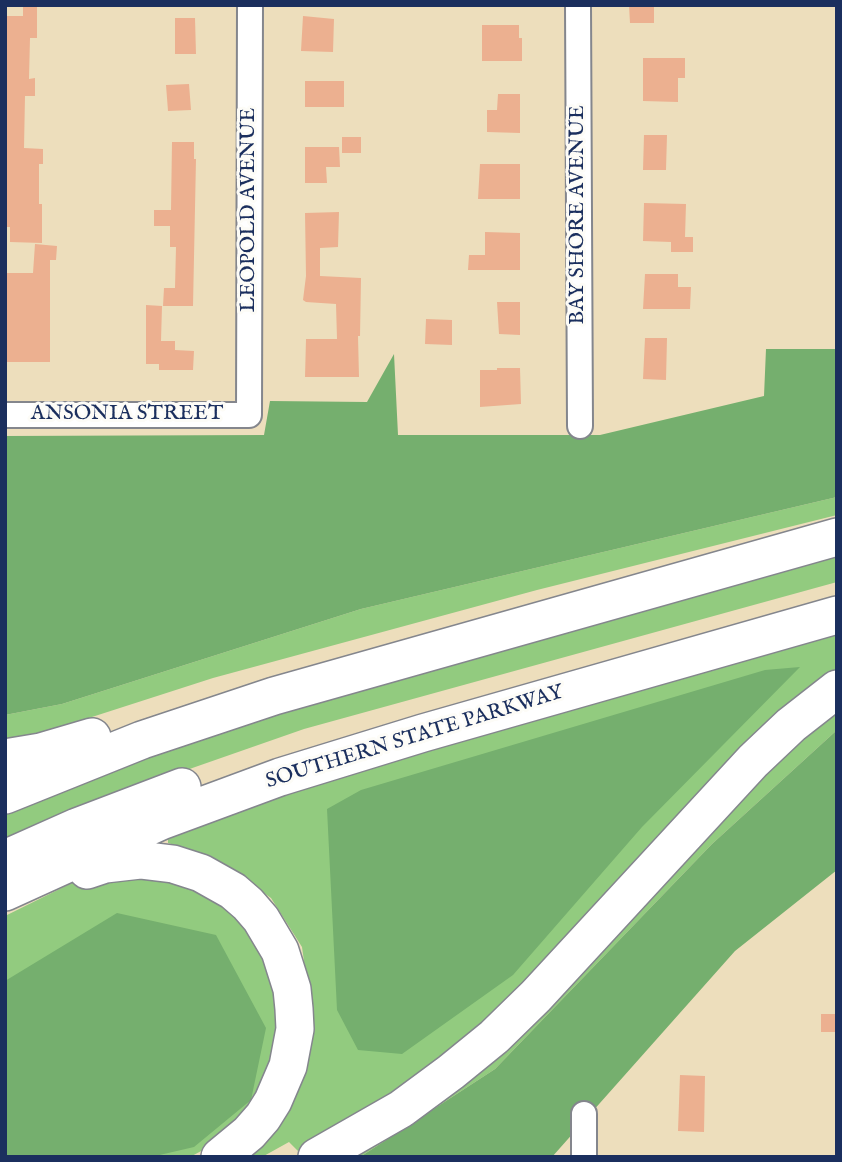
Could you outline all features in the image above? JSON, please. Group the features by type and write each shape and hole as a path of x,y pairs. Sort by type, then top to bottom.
{"highway":[{"path":"5,795 142,740 307,686 837,537"},
{"name":"SOUTHERN STATE PARKWAY","path":"5,859 115,812 271,757 657,645 837,597"},
{"name":"SOUTHERN STATE PARKWAY","path":"5,892 139,831 280,777 837,615"},
{"path":"5,758 81,741 174,708 307,686"},
{"path":"317,1157 410,1102 494,1037 536,996 753,761 791,725 837,689"},
{"path":"5,909 89,870 106,864 140,860 173,864 201,873 233,891 261,919 280,951 292,989 295,1030 292,1048 281,1084 263,1117 249,1133 220,1157"}],"street":[{"name":"LEOPOLD AVENUE","path":"249,415 250,5"},
{"name":"BAY SHORE AVENUE","path":"578,5 580,426"},
{"name":"ANSONIA STREET","path":"5,415 249,415"},
{"path":"584,1114 584,1157"}],"green space":[{"path":"766,349 837,349 837,497 361,609 62,704 5,715 5,436 264,435 270,401 367,402 394,354 398,435 600,435 764,396"},
{"path":"837,497 837,515 537,590 213,678 5,745 5,715 62,704 361,609"},
{"path":"837,551 837,582 304,729 95,802 5,844 5,808 295,703"},
{"path":"837,624 837,670 796,699 491,1020 379,1101 298,1151 289,1142 262,1157 246,1157 300,1086 311,1011 302,947 271,898 211,856 168,843 168,832 188,822"},
{"path":"800,667 642,827 513,975 402,1054 358,1050 337,1010 327,809 361,790 765,670"},
{"path":"837,693 837,730 712,844 495,1069 360,1157 338,1157"},
{"path":"837,730 837,870 735,951 552,1157 360,1157 495,1069 712,844"},
{"path":"94,872 213,886 266,935 286,1002 276,1074 231,1135 190,1157 5,1157 5,916"},
{"path":"117,913 216,935 266,1028 251,1100 194,1147 151,1157 5,1157 5,981"}],"building":[{"path":"23,5 37,5 37,38 30,38 29,79 35,78 35,96 25,96 24,148 43,149 43,164 39,164 42,243 10,242 10,227 5,227 5,16 23,16"},
{"path":"629,5 654,5 654,23 630,23"},
{"path":"303,16 334,19 333,52 301,51"},
{"path":"175,18 195,18 196,54 175,54"},
{"path":"482,25 519,25 522,61 482,61"},
{"path":"643,58 685,58 685,78 678,78 678,102 643,101"},
{"path":"305,81 344,81 344,107 305,107"},
{"path":"189,84 191,110 168,111 166,85"},
{"path":"498,94 520,94 520,133 487,132 487,110 497,110"},
{"path":"644,135 667,135 666,170 643,170"},
{"path":"342,137 361,137 361,153 342,153"},
{"path":"172,142 194,142 196,159 193,306 163,306 164,288 175,288 176,247 170,247 170,226 154,226 154,210 171,210"},
{"path":"305,147 339,147 340,167 326,167 327,183 305,183"},
{"path":"480,164 520,164 520,199 478,199"},
{"path":"644,203 686,204 685,237 693,237 693,252 671,252 671,242 643,241"},
{"path":"339,212 338,247 320,248 320,276 361,278 359,377 305,377 306,339 337,339 336,304 303,300 306,276 305,213"},
{"path":"485,232 520,233 520,270 468,270 469,255 485,255"},
{"path":"35,244 57,246 56,260 50,260 50,362 5,362 5,273 33,273"},
{"path":"645,274 678,274 678,287 691,287 690,309 643,309"},
{"path":"497,302 520,302 520,335 499,334"},
{"path":"146,305 162,306 161,341 175,341 175,350 194,351 193,370 159,370 159,364 146,364"},
{"path":"426,319 452,320 452,345 425,344"},
{"path":"645,338 667,338 666,380 643,379"},
{"path":"520,368 521,404 480,407 480,370"},
{"path":"821,1014 837,1014 837,1032 821,1032"},
{"path":"680,1075 705,1076 704,1132 678,1131"}]}
